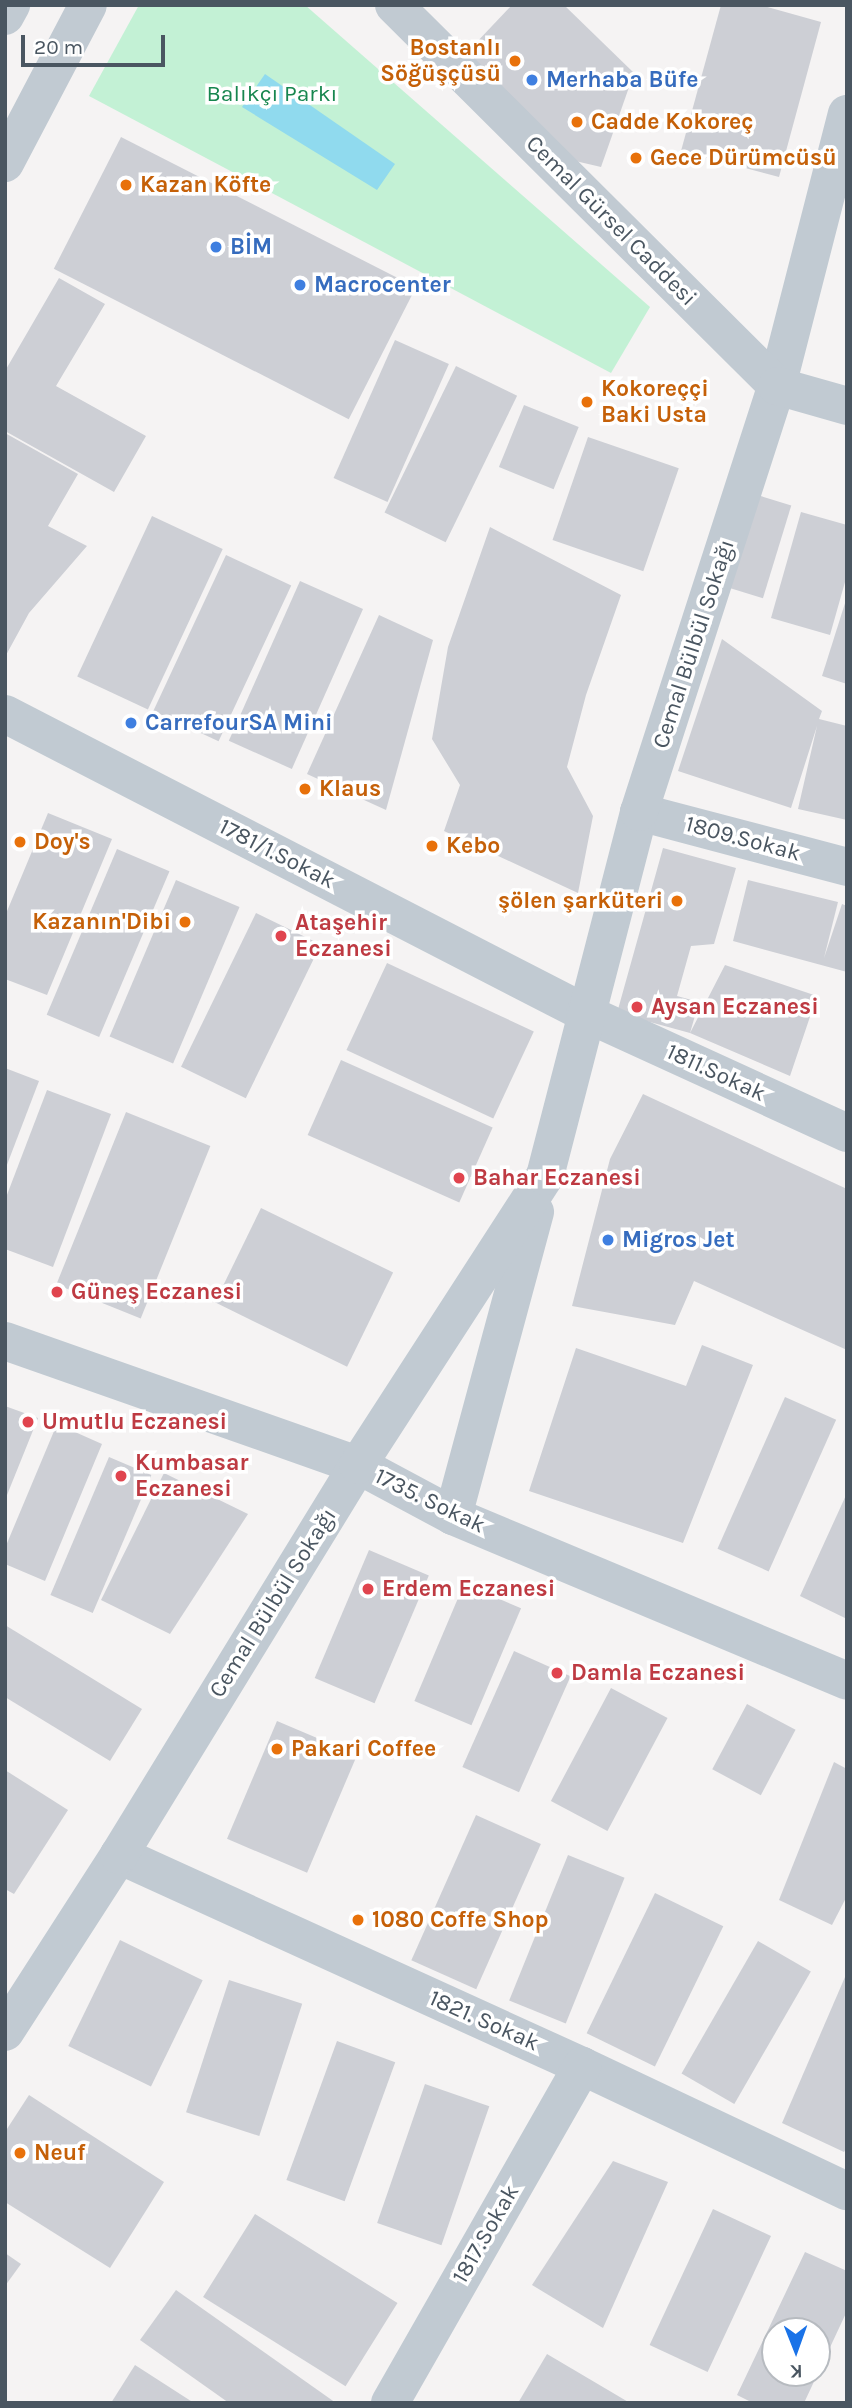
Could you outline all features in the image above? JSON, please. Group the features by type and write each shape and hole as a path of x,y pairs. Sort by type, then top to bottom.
{"street":[{"path":"5,16 12,5"},
{"path":"5,163 88,5"},
{"name":"Cemal Gürsel Caddesi","path":"394,5 777,386 847,406"},
{"name":"Cemal Bülbül Sokağı","path":"453,1516 545,1176 639,811 777,386 847,114"},
{"name":"1781/1.Sokak","path":"5,714 585,1013"},
{"name":"1809.Sokak","path":"639,811 847,867"},
{"name":"1811.Sokak","path":"585,1013 847,1133"},
{"name":"Cemal Bülbül Sokağı","path":"5,2032 119,1855 358,1465 545,1176"},
{"name":"1735. Sokak","path":"5,1341 358,1465 453,1516 847,1681"},
{"name":"1821. Sokak","path":"119,1855 583,2066 847,2192"},
{"name":"1817.Sokak","path":"390,2403 583,2066"}],"green space":[{"name":"Balıkçı Parkı","path":"139,5 305,5 650,307 611,373 89,96"}],"water":[{"path":"265,74 395,164 377,190 242,107"}],"building":[{"path":"512,5 564,5 634,73 601,167 554,156 456,64"},
{"path":"721,5 760,5 821,22 779,177 681,151"},
{"path":"121,137 416,287 349,419 54,269"},
{"path":"59,278 105,304 56,386 146,436 114,492 5,431 5,371"},
{"path":"395,340 449,364 387,502 334,478"},
{"path":"456,366 517,396 446,542 385,513"},
{"path":"524,405 579,427 554,489 499,467"},
{"path":"5,433 78,474 48,526 87,546 29,613 5,657"},
{"path":"588,437 679,468 643,571 553,540"},
{"path":"754,494 791,505 763,598 726,587"},
{"path":"801,512 847,525 847,575 830,635 771,618"},
{"path":"152,516 223,549 148,709 77,676"},
{"path":"490,527 621,595 586,695 567,767 593,816 578,893 444,831 460,785 432,739 448,647"},
{"path":"226,555 291,585 219,741 153,711"},
{"path":"300,581 363,609 292,769 229,741"},
{"path":"847,600 847,684 822,676"},
{"path":"379,615 433,640 386,810 307,774"},
{"path":"722,639 822,711 819,719 847,726 847,820 798,809 817,726 791,808 678,771"},
{"path":"48,813 112,839 47,995 5,979 5,916"},
{"path":"663,848 736,868 714,944 691,946 677,996 699,1002 690,1033 617,1013"},
{"path":"117,849 169,871 99,1037 47,1015"},
{"path":"176,880 240,907 173,1063 110,1036"},
{"path":"748,880 838,902 824,958 842,904 847,906 847,972 733,941"},
{"path":"256,913 321,945 246,1098 181,1067"},
{"path":"387,963 534,1031 493,1118 346,1050"},
{"path":"725,965 817,996 790,1076 690,1033"},
{"path":"341,1060 493,1128 459,1202 308,1135"},
{"path":"5,1068 39,1081 5,1170"},
{"path":"47,1090 111,1114 53,1267 5,1249 5,1200"},
{"path":"643,1094 847,1189 847,1350 694,1281 675,1325 572,1306 610,1159"},
{"path":"126,1112 210,1146 141,1319 56,1284"},
{"path":"261,1208 393,1272 347,1367 215,1302"},
{"path":"702,1345 753,1365 683,1543 529,1491 576,1348 686,1386"},
{"path":"785,1397 836,1420 769,1571 717,1549"},
{"path":"5,1406 38,1418 5,1500"},
{"path":"57,1424 102,1444 45,1581 5,1564 5,1548"},
{"path":"109,1457 151,1475 93,1613 50,1595"},
{"path":"164,1473 248,1514 170,1634 101,1600"},
{"path":"847,1493 847,1619 800,1596"},
{"path":"369,1550 429,1575 375,1703 315,1678"},
{"path":"464,1584 521,1608 471,1725 414,1701"},
{"path":"5,1625 142,1709 110,1761 5,1697"},
{"path":"514,1651 571,1676 519,1792 462,1767"},
{"path":"611,1688 668,1718 607,1831 551,1801"},
{"path":"747,1704 796,1730 761,1795 712,1769"},
{"path":"277,1721 357,1755 307,1873 227,1839"},
{"path":"834,1762 847,1769 847,1896 832,1925 779,1900"},
{"path":"5,1770 68,1810 14,1894 5,1889"},
{"path":"476,1815 541,1844 476,1989 411,1960"},
{"path":"568,1855 625,1878 566,2023 509,2001"},
{"path":"655,1893 723,1926 655,2067 587,2033"},
{"path":"120,1940 203,1980 151,2086 68,2046"},
{"path":"758,1941 811,1972 734,2104 682,2074"},
{"path":"845,1977 847,2147 844,2152 782,2123"},
{"path":"229,1980 302,2004 259,2136 186,2112"},
{"path":"337,2041 395,2062 345,2201 286,2180"},
{"path":"425,2084 489,2106 441,2245 377,2223"},
{"path":"29,2095 164,2182 110,2268 5,2202 5,2132"},
{"path":"613,2161 668,2182 603,2328 532,2285"},
{"path":"713,2209 771,2236 708,2372 650,2345"},
{"path":"255,2214 397,2303 346,2386 203,2297"},
{"path":"805,2252 847,2271 847,2311 831,2345 831,2317 774,2317"},
{"path":"5,2253 21,2264 5,2286"},
{"path":"176,2290 336,2403 229,2403 140,2340"},
{"path":"761,2345 761,2387 811,2387 804,2403 753,2403 737,2395"},
{"path":"547,2354 630,2403 518,2403"},
{"path":"135,2365 194,2403 111,2403"}],"place":[{"name":"Bostanlı Söğüşçüsü","path":"515,61"},
{"name":"Merhaba Büfe","path":"532,80"},
{"name":"Cadde Kokoreç","path":"577,122"},
{"name":"Gece Dürümcüsü","path":"636,158"},
{"name":"Kazan Köfte","path":"126,185"},
{"name":"BİM","path":"216,247"},
{"name":"Macrocenter","path":"300,285"},
{"name":"Kokoreççi Baki Usta","path":"587,402"},
{"name":"CarrefourSA Mini","path":"131,723"},
{"name":"Klaus","path":"305,789"},
{"name":"Doy's","path":"20,842"},
{"name":"Kebo","path":"432,846"},
{"name":"şölen şarküteri","path":"677,901"},
{"name":"Kazanın'Dibi","path":"185,922"},
{"name":"Ataşehir Eczanesi","path":"281,936"},
{"name":"Aysan Eczanesi","path":"637,1007"},
{"name":"Bahar Eczanesi","path":"459,1178"},
{"name":"Migros Jet","path":"608,1240"},
{"name":"Güneş Eczanesi","path":"57,1292"},
{"name":"Umutlu Eczanesi","path":"28,1422"},
{"name":"Kumbasar Eczanesi","path":"121,1476"},
{"name":"Erdem Eczanesi","path":"368,1589"},
{"name":"Damla Eczanesi","path":"557,1673"},
{"name":"Pakari Coffee","path":"277,1749"},
{"name":"1080 Coffe Shop","path":"358,1920"},
{"name":"Neuf","path":"20,2153"}]}
